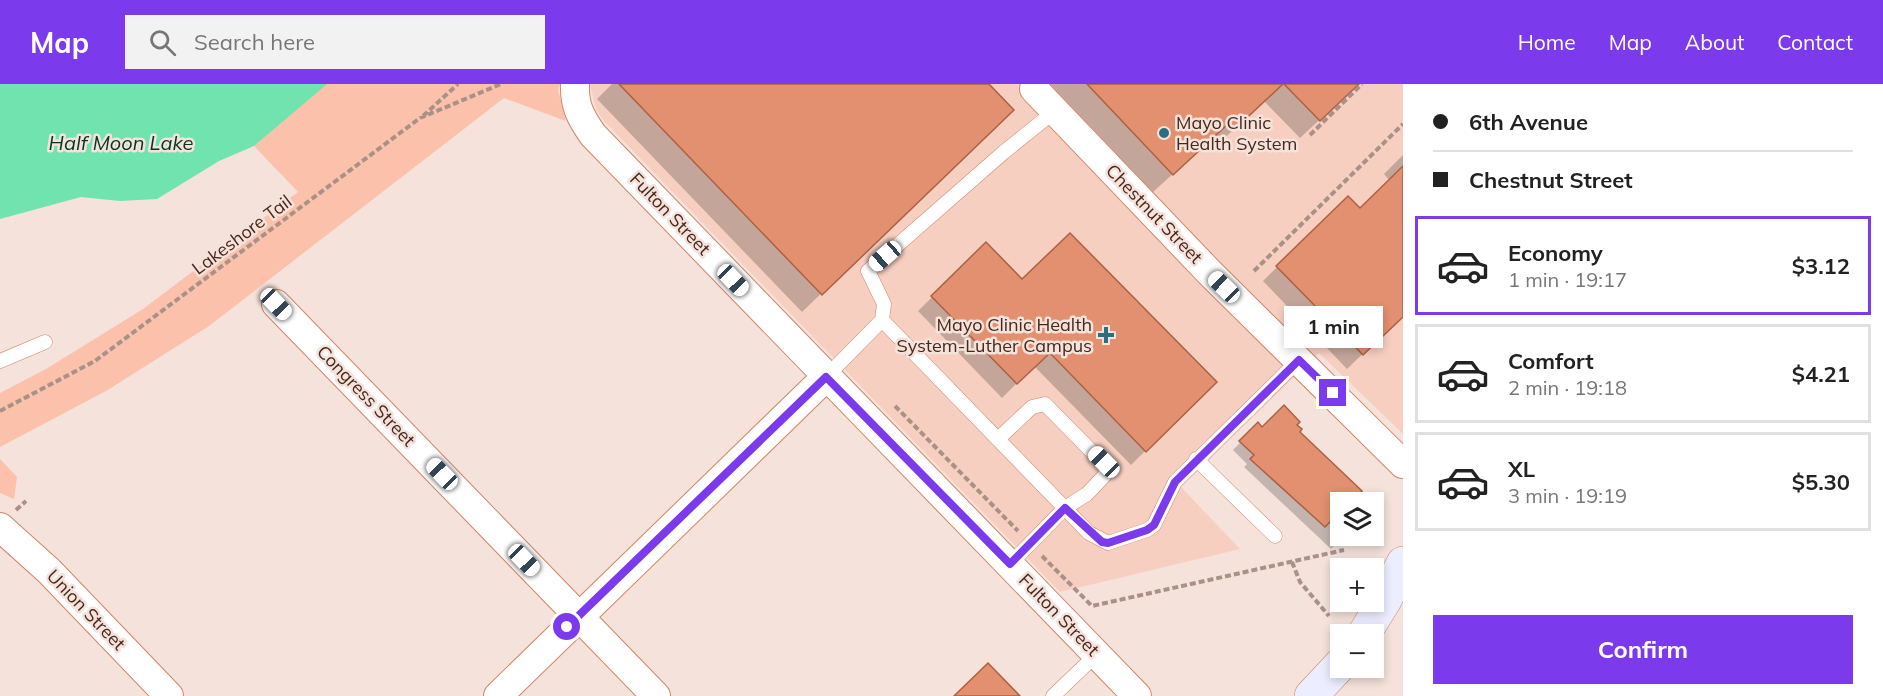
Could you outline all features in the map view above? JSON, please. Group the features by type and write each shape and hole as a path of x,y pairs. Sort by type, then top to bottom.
{"main road":[{"path":"1370,624 1403,563"},
{"path":"1311,696 1330,676"}],"street":[{"name":"Fulton Street","path":"575,84 574,99 579,116 593,135 1137,696"},
{"name":"Chestnut Street","path":"1031,87 1209,272 1403,464"},
{"name":"Congress Street","path":"276,304 656,696"},
{"path":"498,696 826,377"},
{"name":"Union Street","path":"0,527 49,571 169,696"}],"lane":[{"path":"826,377 882,320 884,304 868,271 1004,152 1055,111"},
{"path":"882,320 1065,508 1102,542 1108,543 1147,530 1158,519 1175,482 1299,360"},
{"path":"0,361 45,342"},
{"path":"998,439 1032,407 1045,404 1104,462 1105,475 1087,494 1065,508 1010,564"},
{"path":"1196,459 1275,536"},
{"path":"1053,696 1097,654"}],"path":[{"path":"420,118 458,84"},
{"name":"Lakeshore Tail","path":"0,411 95,361 420,118 501,84"},
{"path":"1310,135 1362,84"},
{"path":"1254,271 1403,124"},
{"path":"1092,606 1344,550"},
{"path":"1292,562 1300,582 1329,616"}],"shaded area":[{"path":"325,84 560,84 558,90 566,121 504,98 209,326 106,391 0,447 0,393 46,369 143,309 298,192 254,146"},
{"name":"Mayo Clinic Health System-Luther Campus","path":"590,84 1403,84 1403,434 1319,353 1181,487 1240,549 1060,592 604,121 596,110"},
{"path":"0,459 17,477 14,499 0,493"}],"water":[{"name":"Half Moon Lake","path":"0,84 327,84 254,146 219,161 157,199 120,201 81,197 0,219"}],"building":[{"path":"619,84 989,84 1014,110 822,295"},
{"name":"Mayo Clinic Health System","path":"1087,84 1283,84 1235,129 1229,123 1173,175"},
{"name":"Mayo Clinic Health System","path":"1284,84 1359,84 1320,121"},
{"path":"1403,166 1403,317 1363,355 1276,266 1348,196 1360,208"},
{"path":"1070,233 1217,382 1146,452 1050,353 1017,384 931,296 986,242 1022,279"},
{"path":"1284,405 1300,422 1297,425 1302,429 1300,432 1362,491 1330,492 1330,522 1325,527 1250,459 1254,455 1239,441 1258,422 1262,427"},
{"path":"988,663 1020,696 954,696"}],"place":[{"name":"Mayo Clinic Health System","path":"1164,133"},
{"name":"Mayo Clinic Health System-Luther Campus","path":"1106,335"}],"route":[{"path":"567,627 826,377 1010,564 1065,508 1089,533 1102,542 1108,543 1147,530 1158,519 1165,498 1175,482 1299,360 1333,393"}]}
